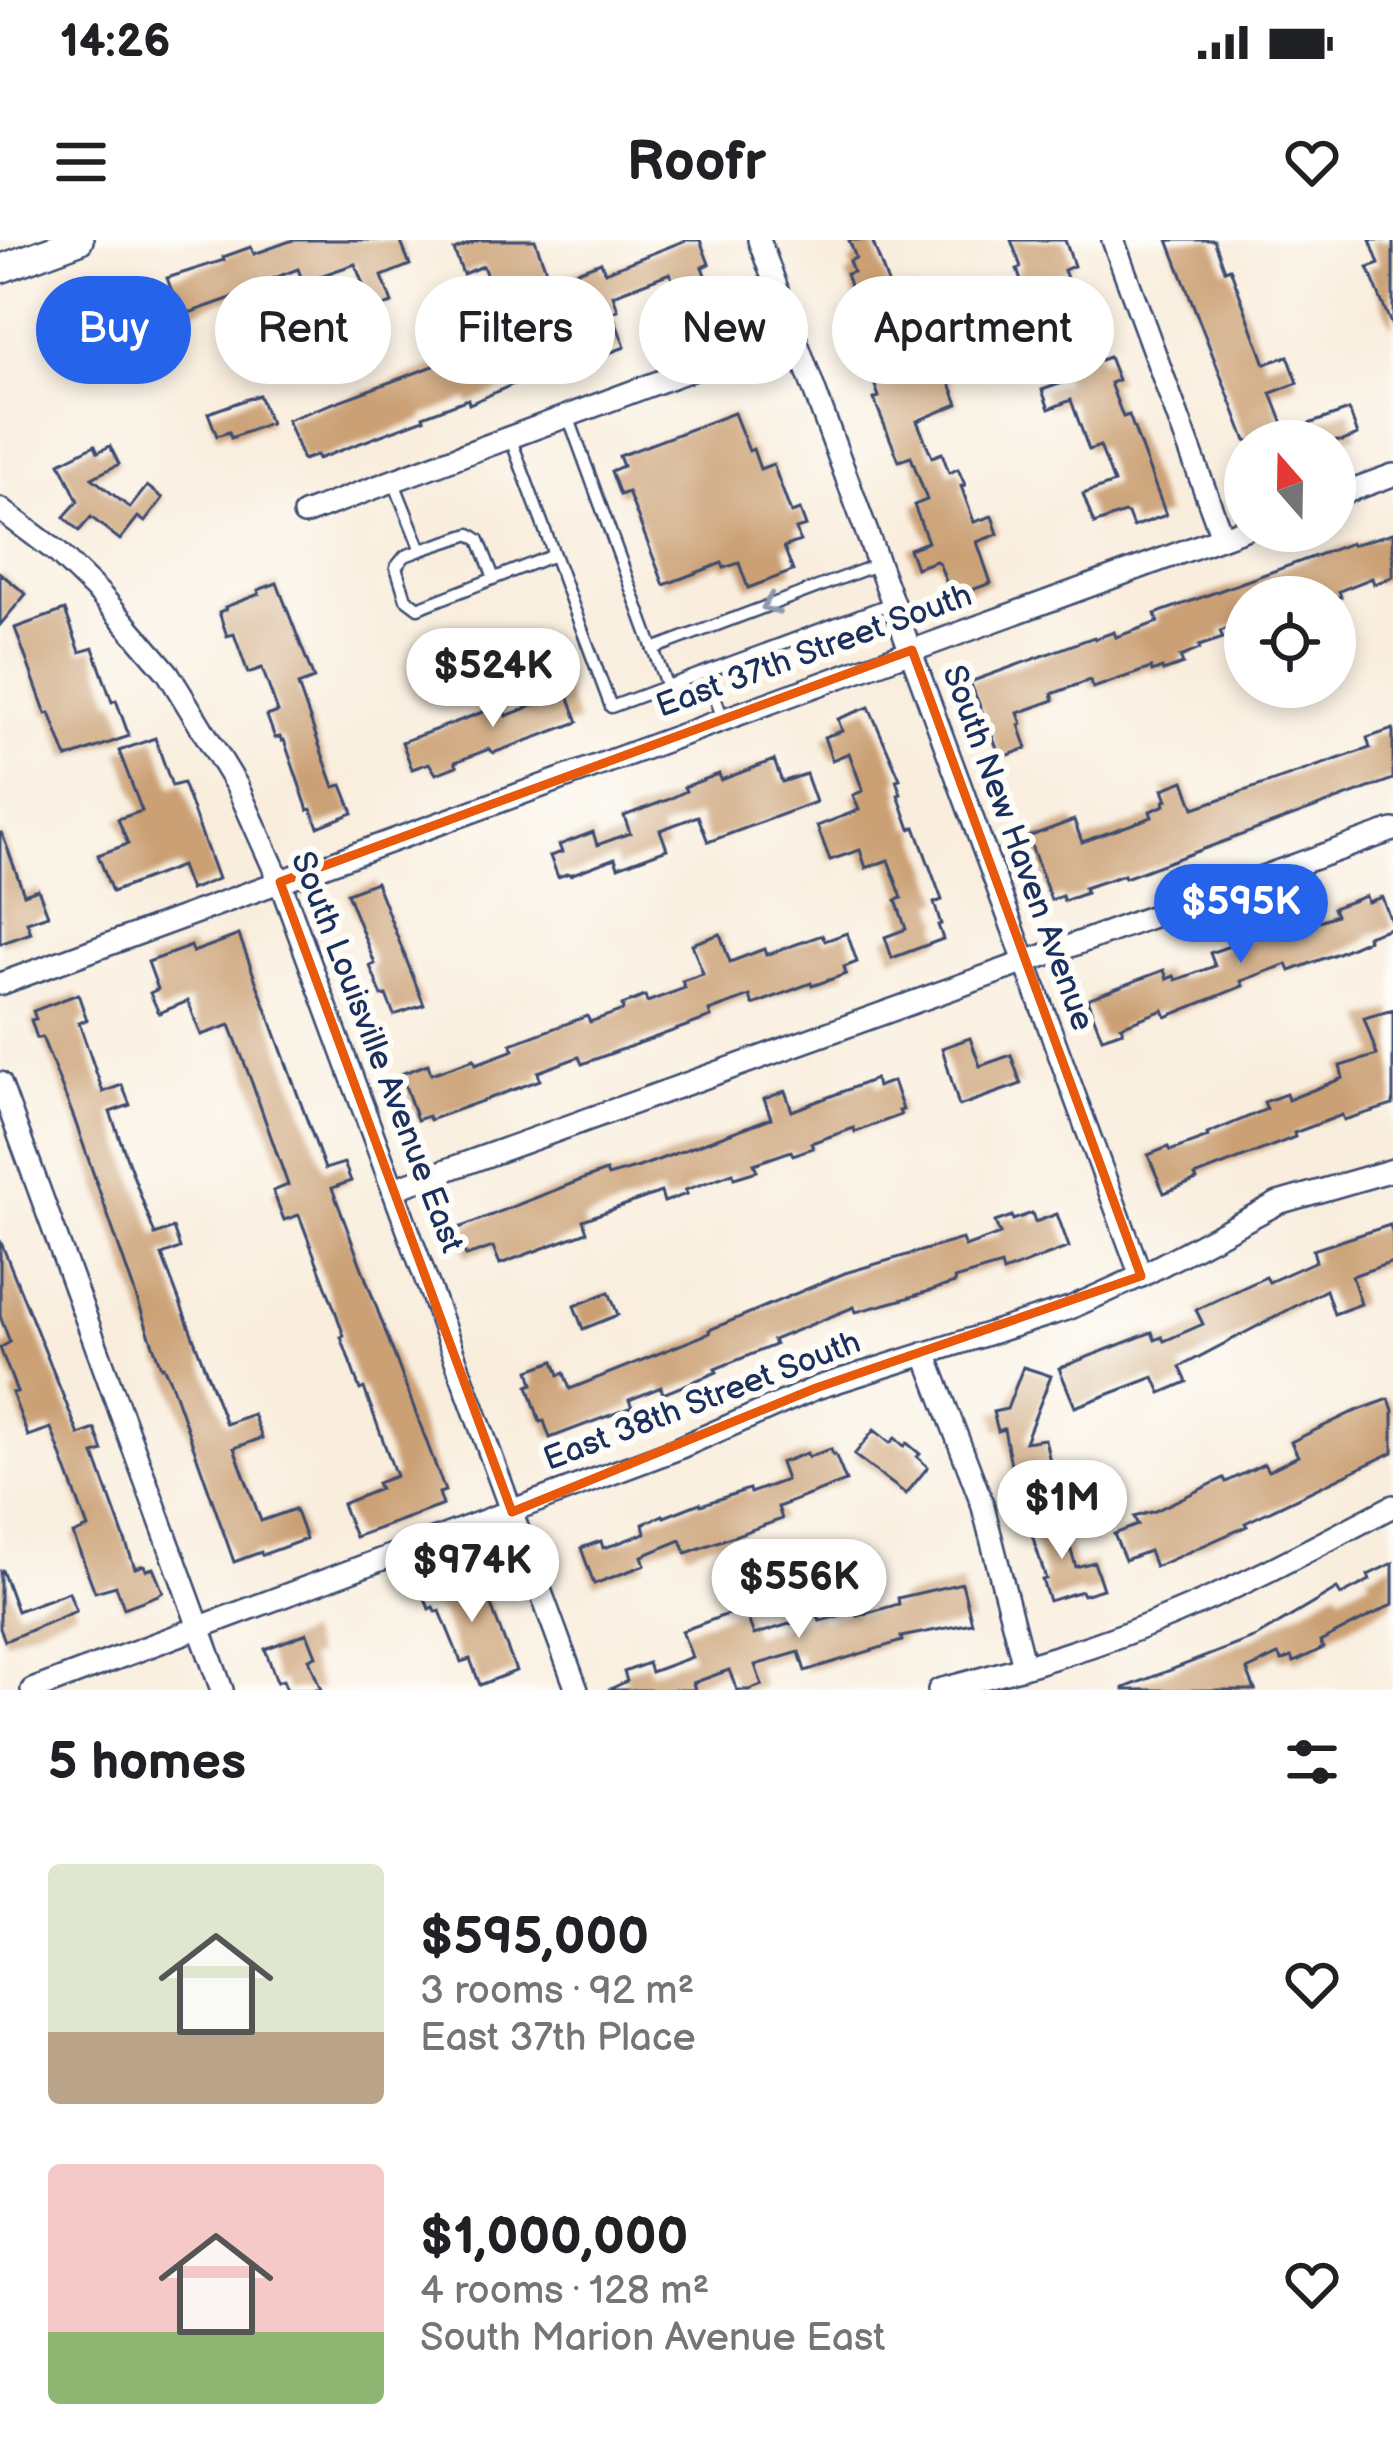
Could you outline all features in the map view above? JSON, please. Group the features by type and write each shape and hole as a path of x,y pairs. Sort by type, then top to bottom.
{"street":[{"path":"0,269 48,245 80,240"},
{"name":"South New Haven Avenue","path":"759,240 772,276"},
{"path":"1113,240 1222,537"},
{"name":"South New Haven Avenue","path":"808,372 1141,1276"},
{"path":"304,514 654,384"},
{"path":"1356,488 1393,475"},
{"name":"South Louisville Avenue East","path":"0,509 57,552 168,673 237,785 280,882 577,1690"},
{"name":"East 37th Street South","path":"0,984 1222,537"},
{"path":"394,1189 1393,830"},
{"path":"0,1083 222,1690"},
{"name":"East 38th Street South","path":"32,1690 674,1450 816,1388 1062,1311 1141,1276 1278,1203 1393,1170"},
{"path":"925,1353 982,1503 1024,1666"},
{"path":"939,1690 1115,1637 1177,1613 1393,1506"}],"lane":[{"path":"568,416 667,686"},
{"path":"510,437 611,707 894,602"},
{"path":"393,480 422,550"},
{"path":"494,578 478,540 470,534 405,556 396,567 406,598 418,608 554,555"},
{"path":"653,649 879,564"},
{"path":"706,672 723,719"}],"highlighted area":[{"path":"912,650 1141,1276 816,1388 512,1512 280,882"}],"building":[{"path":"293,240 400,240 410,265 382,276 360,276 355,264 320,276 301,276 298,269 280,276 215,276 215,304 191,312 191,276 173,276 251,247 254,254"},
{"path":"479,240 535,240 548,276 487,276 483,266 463,274 454,250"},
{"path":"686,240 700,240 709,264 702,267 705,276 639,276 639,285 615,294 615,276 563,276 601,262 605,272"},
{"path":"849,240 872,240 885,276 847,276 853,272 849,261 856,258"},
{"path":"1011,240 1065,240 1074,266 1064,270 1066,276 1019,276 1021,267"},
{"path":"1168,240 1214,240 1225,270 1230,268 1265,364 1288,356 1298,383 1271,393 1281,420 1238,420"},
{"path":"1370,240 1393,240 1393,329 1368,268 1379,264"},
{"path":"615,320 625,347 615,351"},
{"path":"415,373 415,384 514,384 318,459 317,455 303,460 287,420"},
{"path":"875,384 950,384 958,404 917,421 932,457 942,453 949,473 958,469 974,522 992,516 998,534 977,542 991,583 952,597 939,563 916,568 909,549 928,542 914,505 927,500 911,457 899,461 874,399 879,397"},
{"path":"1059,384 1110,384 1123,417 1129,415 1166,515 1133,527 1124,513 1094,524 1083,494 1114,483 1100,446 1089,450 1071,400 1049,409 1042,390"},
{"path":"259,395 270,423 231,438 229,432 217,436 208,413"},
{"path":"1349,410 1353,420 1320,420"},
{"path":"734,413 760,469 773,464 791,513 800,510 806,526 796,529 800,541 784,547 793,571 748,588 739,563 724,568 722,563 664,585 628,492 620,495 611,471 623,466 619,456"},
{"path":"95,445 98,452 110,446 119,464 92,478 130,508 147,486 163,498 145,522 138,517 120,540 91,517 79,531 64,517 78,501 60,463"},
{"path":"1393,533 1393,577 1356,584 1356,576 1260,576 1326,552 1356,552 1356,544"},
{"path":"0,573 26,594 0,625"},
{"path":"277,583 314,679 298,685 334,787 342,785 353,813 318,827 284,740 275,738 267,716 278,712 262,668 248,673 234,634 227,636 219,612"},
{"path":"1224,589 1223,638 1199,646 1180,657 1183,664 1163,671 1152,672 1151,668 1093,688 1090,680 1052,694 1054,700 1018,713 1027,748 1001,758 970,682 1094,637 1114,632 1116,637 1158,622 1155,614"},
{"path":"65,610 80,652 93,648 129,736 67,758 15,628"},
{"path":"560,675 578,722 493,753 489,749 436,774 429,763 412,769 402,742 502,705 506,716 542,702 535,684"},
{"path":"869,707 900,779 896,780 898,795 910,829 915,827 942,900 934,903 943,939 892,958 885,937 906,929 896,900 902,898 888,860 866,868 860,850 830,860 817,826 859,810 853,795 863,791 849,753 832,760 824,737 842,731 838,719"},
{"path":"1393,729 1393,779 1125,878 1084,888 1086,893 1064,901 1062,896 1051,900 1028,837 1074,820 1082,842 1152,817 1150,811 1167,800 1163,789 1184,781 1194,808 1370,748 1367,738"},
{"path":"155,738 172,786 183,783 218,879 190,890 181,866 112,892 98,855 128,844 118,819 142,811 119,751"},
{"path":"774,760 782,782 806,774 816,802 708,842 698,816 660,830 667,849 618,867 615,858 558,877 550,856 562,852 559,845 593,832 597,845 630,833 624,816 686,791 684,787 719,774 721,780"},
{"path":"0,833 24,894 38,889 48,915 27,922 31,933 0,944"},
{"path":"376,882 424,1005 394,1015 370,966 375,964 347,893"},
{"path":"1366,896 1368,902 1382,897 1393,927 1338,953 1290,971 1287,964 1166,1017 1163,1010 1102,1038 1087,999 1164,970 1167,979 1174,976 1176,980 1215,966 1210,953 1288,925 1291,931 1336,915 1333,908"},
{"path":"847,933 857,962 844,967 846,974 753,1005 750,996 709,1011 711,1017 582,1064 579,1057 538,1072 540,1080 430,1120 428,1116 417,1120 401,1074 428,1064 431,1074 474,1059 476,1064 514,1050 511,1044 587,1016 590,1022 645,996 647,1002 685,988 682,981 703,974 692,944 720,934 730,962 764,949 766,955 822,935 825,941"},
{"path":"239,935 325,1169 344,1163 351,1181 332,1188 445,1491 439,1493 443,1505 355,1537 342,1504 380,1489 377,1483 396,1476 364,1388 360,1390 299,1215 284,1220 273,1191 288,1185 252,1083 230,1025 201,1035 188,1001 159,1013 150,993 158,989 148,962"},
{"path":"78,994 87,1020 79,1023 103,1092 122,1085 130,1105 110,1112 155,1235 173,1228 180,1248 162,1255 226,1424 253,1414 262,1438 234,1448 261,1521 295,1509 306,1539 234,1562 74,1118 31,1020 36,1019 33,1011"},
{"path":"1393,1010 1393,1105 1344,1120 1342,1115 1294,1133 1295,1137 1164,1193 1148,1155 1208,1137 1267,1109 1264,1102 1286,1094 1288,1100 1343,1078 1340,1066 1377,1055 1364,1018"},
{"path":"970,1038 980,1066 1011,1055 1021,1084 959,1106 942,1048"},
{"path":"875,1079 877,1087 893,1081 901,1115 811,1143 813,1148 754,1164 757,1171 734,1178 733,1173 664,1202 661,1192 583,1220 587,1232 500,1264 493,1247 466,1256 456,1229 606,1171 608,1176 639,1167 771,1118 764,1099 785,1091 792,1111"},
{"path":"1032,1213 1035,1222 1057,1214 1069,1247 1003,1272 1001,1265 904,1299 856,1312 854,1307 773,1340 775,1345 715,1369 717,1372 663,1394 661,1387 629,1400 632,1407 550,1438 544,1421 540,1422 528,1386 533,1384 529,1370 554,1361 570,1389 845,1273 962,1239 965,1247 1000,1234 995,1222"},
{"path":"1390,1225 1393,1262 1352,1276 1361,1304 1334,1314 1326,1290 1180,1367 1187,1382 1161,1393 1154,1377 1075,1407 1059,1368 1152,1332 1155,1340 1162,1337 1164,1341 1203,1324 1196,1310 1266,1277 1269,1282 1316,1261 1313,1250"},
{"path":"0,1240 79,1435 95,1429 103,1451 94,1454 135,1568 153,1568 163,1592 156,1596 124,1608 116,1586 95,1592 73,1534 88,1528 51,1428 28,1436 12,1393 17,1392 0,1348 10,1342 0,1316"},
{"path":"609,1292 618,1315 583,1329 574,1306"},
{"path":"1023,1367 1051,1376 1025,1442 1045,1439 1050,1462 1015,1469 1013,1475 1004,1429 998,1431 993,1412 1007,1409"},
{"path":"1389,1399 1393,1452 1155,1567 1149,1551 1125,1560 1114,1534 1138,1525 1134,1517 1264,1464 1268,1471 1298,1456 1291,1442"},
{"path":"874,1430 890,1443 895,1438 904,1446 907,1443 928,1467 906,1494 854,1455"},
{"path":"831,1449 846,1481 778,1507 782,1519 686,1553 681,1540 642,1556 645,1565 594,1584 581,1548 601,1541 603,1548 613,1545 645,1533 643,1524 663,1515 786,1480 780,1463"},
{"path":"1060,1515 1076,1567 1094,1562 1103,1589 1049,1601 1029,1525"},
{"path":"1393,1563 1393,1604 1320,1642 1323,1648 1294,1662 1291,1657 1282,1661 1278,1655 1247,1670 1255,1690 1124,1690 1256,1637 1337,1589 1341,1595 1370,1580 1368,1575"},
{"path":"477,1569 516,1671 480,1685 470,1659 461,1662 440,1611 429,1609 422,1590"},
{"path":"2,1570 17,1611 69,1592 76,1611 5,1641 0,1628"},
{"path":"962,1583 972,1623 901,1637 902,1641 805,1671 799,1652 755,1665 762,1685 749,1690 737,1690 729,1670 693,1683 695,1690 608,1690 627,1681 624,1672 648,1663 651,1672 692,1657 682,1631 744,1608 754,1635 818,1615 820,1621 856,1611 857,1616 899,1604 898,1598"},
{"path":"307,1633 316,1656 309,1659 321,1690 287,1690 283,1680 277,1682 265,1649"}]}
